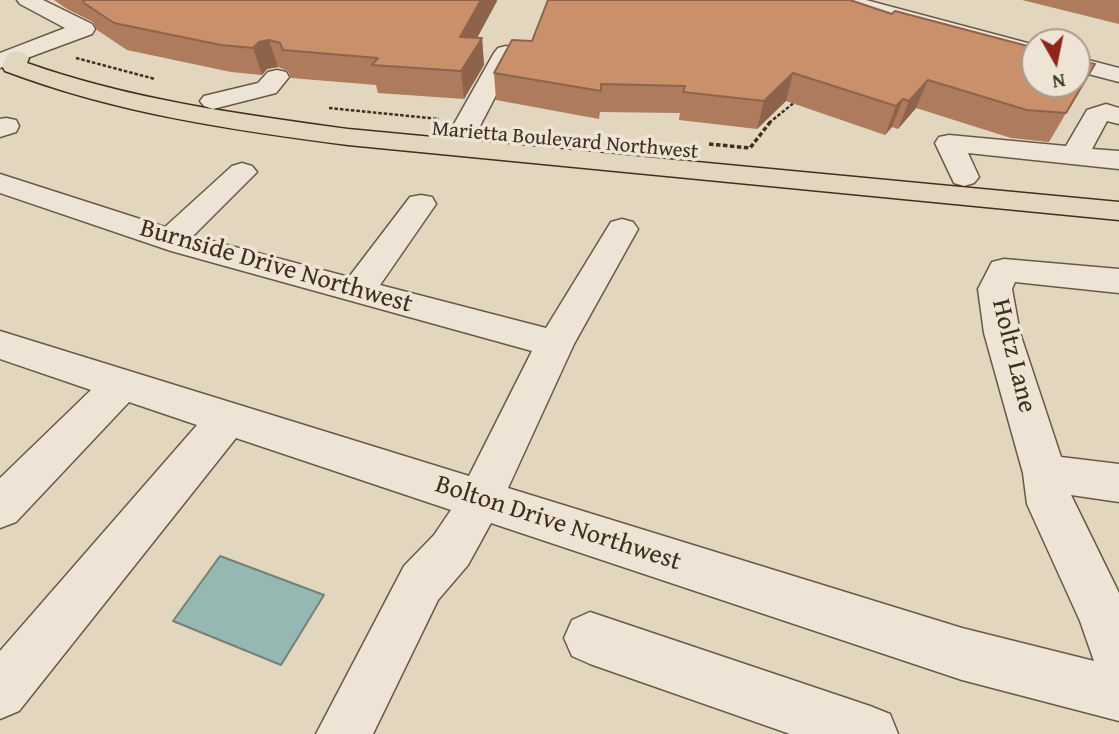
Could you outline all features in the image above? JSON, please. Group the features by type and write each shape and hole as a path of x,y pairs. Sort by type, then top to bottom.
{"main road":[{"name":"Marietta Boulevard Northwest","path":"7,56 38,57 142,88 213,101 274,92 460,140 964,177 1119,192"},
{"path":"7,56 14,66 23,70 93,92 156,107 348,137 460,140 1119,211"}],"street":[{"path":"7,56 84,29 20,1"},
{"path":"859,2 945,21 1021,47"},
{"path":"460,140 506,53"},
{"path":"1091,68 1119,75"},
{"path":"1075,155 1096,116 1106,112 1119,116"},
{"path":"964,177 949,143 1119,160"},
{"path":"170,240 242,172"},
{"name":"Burnside Drive Northwest","path":"0,183 170,240 555,344"},
{"path":"357,291 421,204"},
{"path":"344,734 421,583 452,550 481,500 555,344 622,229"},
{"name":"Holtz Lane","path":"1119,281 1004,270 995,289 1002,333 1045,473 1050,504 1104,616 1119,658"},
{"name":"Bolton Drive Northwest","path":"0,345 962,654 1119,694"},
{"path":"0,508 122,384"},
{"path":"0,692 228,418"},
{"path":"1045,473 1119,483"},
{"path":"590,638 870,734"}],"path":[{"path":"750,148 771,121 802,96"}],"water":[{"path":"220,556 324,595 281,665 173,621"}],"building":[{"path":"83,0 481,0 460,37 482,38 461,71 372,65 378,58 283,50 280,43 269,40 259,42 253,48 221,45 114,23"},
{"path":"548,0 850,0 892,14 895,11 1021,44 1021,98 1075,98 1066,113 1027,110 928,80 909,101 903,99 896,106 793,73 764,101 683,92 685,86 601,84 601,91 494,73 512,40 532,41"}]}
